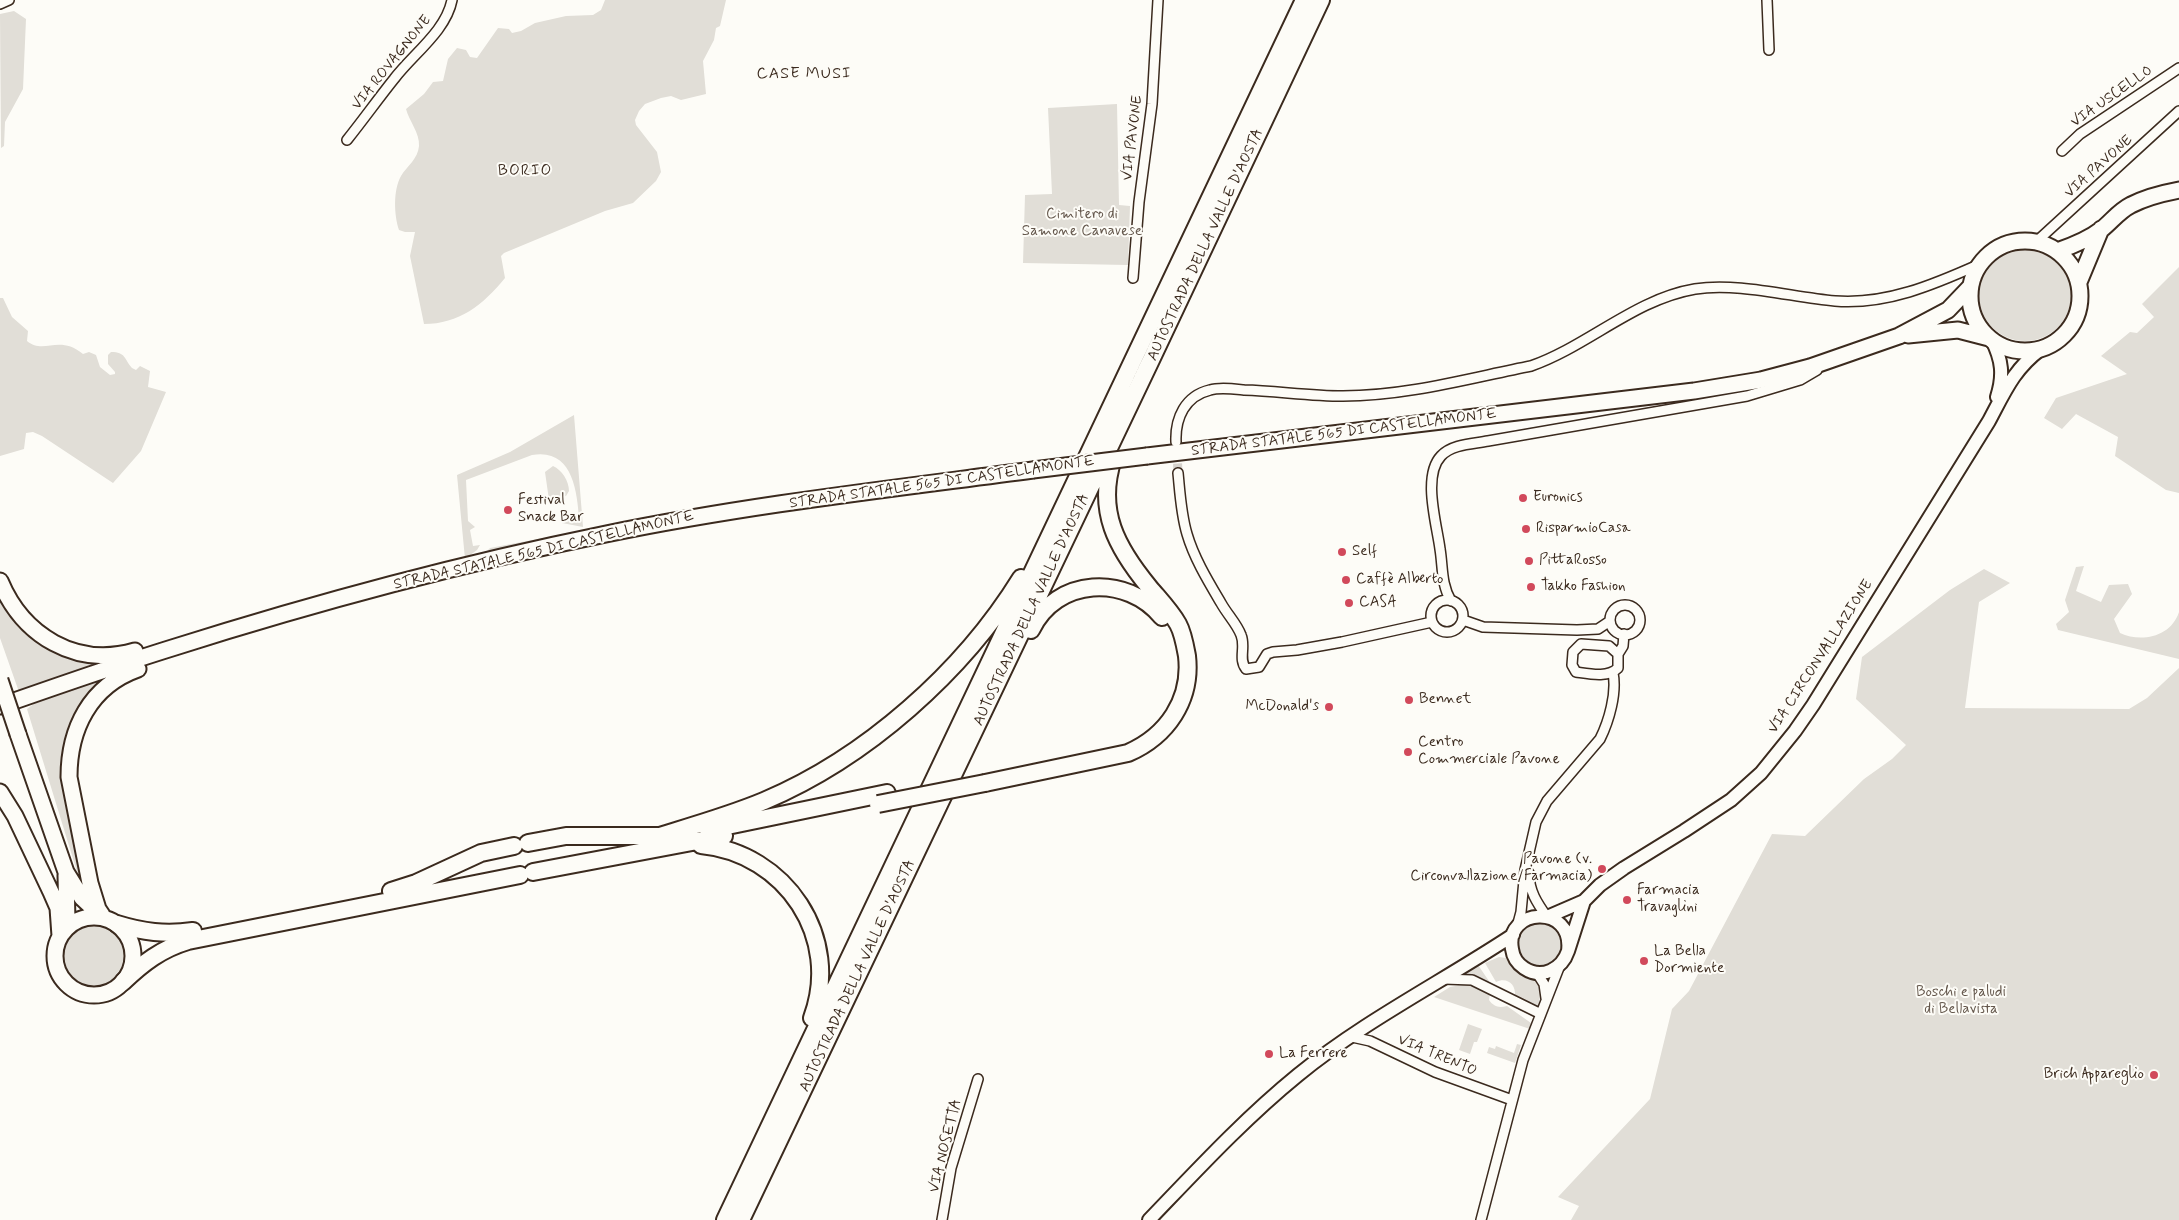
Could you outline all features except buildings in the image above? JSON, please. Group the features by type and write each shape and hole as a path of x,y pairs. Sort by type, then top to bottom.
{"highway":[{"name":"AUTOSTRADA DELLA VALLE D'AOSTA","path":"725,1220 1304,0"},
{"name":"AUTOSTRADA DELLA VALLE D'AOSTA","path":"741,1220 1152,360 1321,0"},
{"path":"109,920 137,931 165,934 233,925 402,888 481,853 566,836 656,837 742,824 1128,753 1148,744 1172,719 1180,703 1188,670 1182,634 1170,613 1125,556 1114,533 1107,502 1106,484 1109,470 1144,387 1152,360"},
{"path":"656,837 700,824 765,800 821,771 869,739 899,716 929,690 980,634 1013,591 1042,535 1068,499"},
{"path":"985,710 1016,660 1034,624 1050,606 1069,593 1092,586 1117,588 1129,592 1152,606 1166,621 1171,631 1179,663 1178,685 1169,708 1162,719 1145,736 1129,745 988,778"},
{"path":"122,982 142,963 157,953 188,941 687,844 883,799"},
{"path":"687,844 724,848 761,866 783,883 792,894 811,927 820,962 821,987 808,1029 793,1061 782,1101"}],"main road":[{"path":"2057,251 2070,247 2101,229 2132,204 2155,195 2179,190"},
{"path":"2078,282 2101,229"},
{"path":"1989,421 2001,384 2002,368 1999,354 1978,324 1971,308 1970,287 1980,264 1991,252 2011,242 2036,242 2057,251 2070,263 2078,282 2079,308 2071,327 2059,340 2041,348 2025,351 2007,348 1990,339"},
{"name":"STRADA STATALE 565 DI CASTELLAMONTE","path":"0,706 171,648 309,607 422,577 604,535 695,517 776,504 1033,470 1694,391 1761,380 1841,357 1900,336 1948,310 1970,287"},
{"name":"STRADA STATALE 565 DI CASTELLAMONTE","path":"1900,336 1958,330 1990,339"},
{"path":"1989,421 2016,372 2025,361 2041,348"},
{"name":"VIA CIRCONVALLAZIONE","path":"1149,1220 1244,1123 1298,1074 1352,1037 1478,958 1515,931 1528,918 1547,917 1584,902 1600,885 1725,804 1761,773 1796,731 1813,705 1989,421"},
{"path":"0,581 10,602 26,623 64,648 82,654 101,656 128,653 148,648 171,648"},
{"path":"109,920 98,909 90,883 71,785 69,760 72,745 82,717 100,691 122,675 164,659 171,648"},
{"path":"0,680 66,872 82,898 129,938 133,957 128,975 112,990 101,994 86,994 72,988 61,977 56,963 56,948 63,932 66,872"},
{"path":"0,792 15,816 51,892 63,932"},
{"name":"VIA CIRCONVALLAZIONE","path":"1560,965 1568,951 1584,902"},
{"path":"1547,917 1554,920 1565,930 1569,944 1568,951"},
{"path":"63,932 75,922 88,918 109,920"},
{"path":"1514,958 1511,946 1515,931"},
{"name":"VIA CIRCONVALLAZIONE","path":"1478,958 1497,952 1514,958 1524,968 1537,973"},
{"path":"1537,973 1550,972 1560,965"}],"street":[{"path":"0,4 8,0"},
{"name":"VIA ROVAGNONE","path":"347,140 394,79 439,29 450,9 452,0"},
{"name":"VIA PAVONE","path":"1133,278 1139,202 1152,104 1158,0"},
{"path":"1767,0 1769,50"},
{"name":"VIA USCELLO","path":"2062,151 2080,134 2179,68"},
{"name":"VIA PAVONE","path":"2036,242 2179,111"},
{"path":"1176,442 1177,422 1182,409 1193,398 1210,390 1228,389 1342,396 1387,394 1532,366 1562,353 1648,304 1667,296 1696,289 1724,288 1836,301 1880,300 1926,287 1980,264"},
{"path":"1451,600 1441,601 1432,612 1432,622 1438,629 1447,632 1457,628 1463,620 1462,610 1451,600 1443,580 1440,547 1431,499 1434,472 1442,454 1454,448 1488,441 1747,396 1800,380 1841,357"},
{"path":"1178,473 1180,505 1186,533 1195,556 1241,635 1244,643 1242,664 1246,669 1259,667 1267,654 1273,652 1342,642 1432,622"},
{"path":"1463,620 1483,627 1577,630 1598,629 1610,621 1616,608 1625,605 1634,609 1639,616 1638,626 1632,632 1624,634 1615,630 1610,621"},
{"path":"1618,654 1609,646 1581,644 1572,652 1572,665 1576,672 1595,675 1613,673 1618,668 1618,654 1623,646 1624,634"},
{"path":"1515,931 1521,912 1525,870 1536,822 1547,801 1600,739 1606,728 1615,682 1613,673"},
{"path":"1529,858 1528,883 1532,894 1547,917"},
{"path":"1481,1220 1523,1060 1560,965"},
{"path":"1537,973 1544,984 1547,1000"},
{"path":"1444,978 1472,980 1486,985 1541,1014"},
{"name":"VIA TRENTO","path":"1352,1037 1370,1041 1435,1072 1512,1100"},
{"name":"VIA NOSETTA","path":"942,1220 951,1168 978,1079"}],"green space":[{"path":"605,0 726,0 720,26 716,28 714,40 703,61 706,94 681,100 671,96 661,98 645,104 639,111 635,120 636,125 657,152 661,172 656,181 633,203 605,211 504,253 501,256 505,278 488,297 459,317 448,321 424,324 410,256 415,232 399,230 395,210 398,182 403,172 414,159 419,146 418,136 406,109 424,94 433,82 443,81 448,59 457,48 466,50 470,57 477,58 498,28 509,29 512,33 521,31 535,23 566,16 593,15 601,10"},
{"path":"14,11 26,19 23,89 5,122 4,146 1,148 0,14"},
{"name":"Cimitero di Samone Canavese","path":"1117,104 1119,205 1130,206 1128,265 1023,263 1025,195 1052,194 1048,108"},
{"path":"2016,249 2034,249 2051,256 2064,269 2071,286 2071,304 2064,321 2051,334 2034,341 2016,341 1999,334 1986,321 1979,304 1979,286 1986,269 1999,256"},
{"path":"2179,267 2179,493 2166,490 2115,456 2118,437 2076,414 2062,429 2044,418 2056,398 2127,374 2101,356 2130,332 2137,333 2154,317 2142,304"},
{"path":"0,298 3,298 12,317 28,331 27,341 33,345 67,346 83,354 89,352 96,355 100,367 110,375 115,374 115,372 108,364 108,355 111,352 119,353 132,368 136,370 140,366 150,371 148,387 166,392 141,451 113,483 33,432 26,433 24,449 0,456"},
{"path":"574,415 583,527 562,523 579,518 574,484 564,464 556,458 545,455 532,455 466,480 468,521 475,527 470,530 473,546 480,545 477,550 465,559 457,475 510,452"},
{"path":"553,466 564,476 568,483 569,491 566,496 549,500 545,472"},
{"path":"564,534 565,536 483,555 490,548"},
{"path":"2084,566 2076,591 2101,602 2109,585 2128,584 2132,594 2114,619 2120,633 2137,637 2154,636 2169,627 2179,612 2179,659 2058,630 2056,624 2069,612 2065,600 2076,567"},
{"name":"Boschi e paludi di Bellavista","path":"1984,569 2010,583 1979,602 1965,708 2129,709 2147,698 2179,668 2179,1220 1571,1220 1579,1206 1558,1197 1650,1099 1672,1009 1689,991 1772,834 1805,836 1864,779 1892,759 1906,745 1856,699 1862,657 1950,590"},
{"path":"0,594 24,626 104,662 19,692 0,638"},
{"path":"102,680 103,683 66,749 84,886 78,875 27,709 35,703"},
{"path":"1540,922 1553,926 1559,932 1563,945 1559,958 1553,964 1540,968 1527,964 1521,958 1517,945 1521,932 1527,926"},
{"path":"94,924 106,926 117,933 124,944 126,956 124,968 117,979 106,986 94,988 82,986 71,979 64,968 62,956 64,944 71,933 82,926"},
{"path":"1499,957 1506,958 1519,972 1537,981 1541,993 1538,1007 1515,996 1514,988 1507,981 1496,982 1485,963"},
{"path":"1478,965 1491,984 1474,976 1461,975"},
{"path":"1472,985 1490,992 1489,1000 1495,1006 1507,1006 1531,1023 1530,1029 1434,997 1450,987"},
{"path":"1468,1024 1482,1029 1477,1042 1474,1042 1470,1054 1459,1050"},
{"path":"1517,1044 1521,1045 1515,1063 1487,1053 1489,1047 1495,1049 1496,1046 1514,1053"}],"tunnel":[{"path":"1177,450 1178,473"}],"place":[{"name":"Euronics","path":"1523,498"},
{"name":"Festival Snack Bar","path":"508,510"},
{"name":"RisparmioCasa","path":"1526,529"},
{"name":"Self","path":"1342,552"},
{"name":"PittaRosso","path":"1529,561"},
{"name":"Caffè Alberto","path":"1346,580"},
{"name":"Takko Fashion","path":"1531,587"},
{"name":"CASA","path":"1349,603"},
{"name":"Bennet","path":"1409,700"},
{"name":"McDonald's","path":"1329,707"},
{"name":"Centro Commerciale Pavone","path":"1408,752"},
{"name":"Pavone (v. Circonvallazione/Farmacia)","path":"1602,869"},
{"name":"Farmacia Travaglini","path":"1627,900"},
{"name":"La Bella Dormiente","path":"1644,961"},
{"name":"La Ferrere","path":"1269,1054"},
{"name":"Brich Appareglio","path":"2154,1075"}],"district":[{"name":"CASE MUSI","path":"804,75"},
{"name":"BORIO","path":"525,172"}]}
